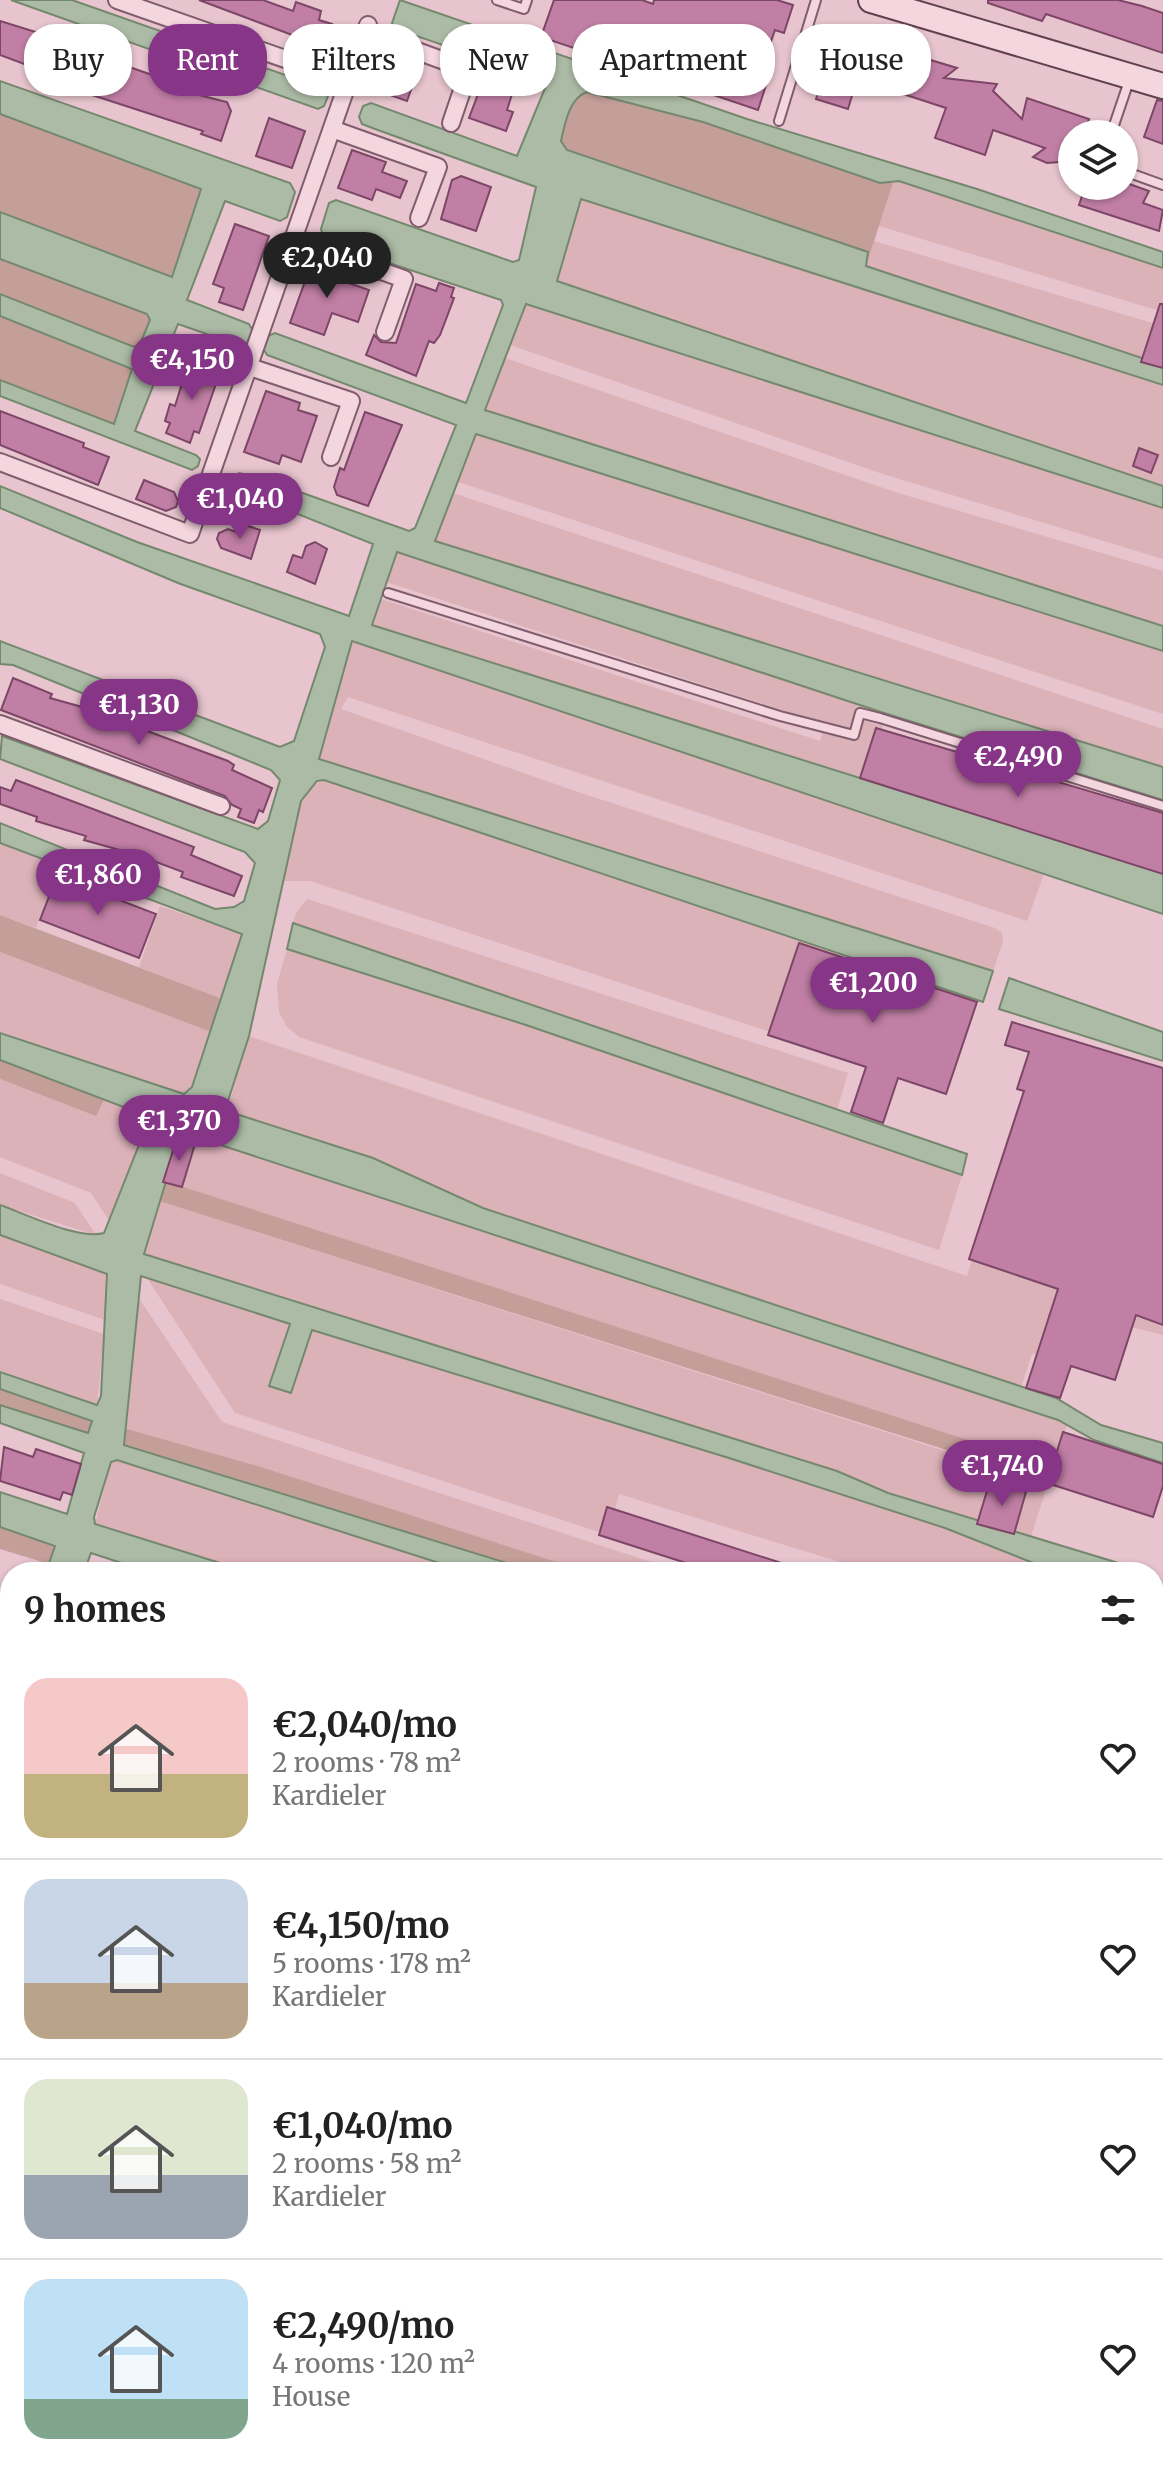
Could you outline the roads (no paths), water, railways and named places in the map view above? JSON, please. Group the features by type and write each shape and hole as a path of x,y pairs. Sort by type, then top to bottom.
{"street":[{"path":"117,0 283,58"},
{"path":"871,0 1163,86"},
{"path":"424,51 469,70 451,123"},
{"path":"0,462 190,534 343,96"},
{"path":"332,129 438,167 419,218"},
{"path":"294,240 404,279 385,332"},
{"path":"250,367 351,401 331,457"},
{"path":"0,724 221,806"}],"lane":[{"path":"497,0 524,9 527,0"},
{"path":"779,121 816,0"},
{"path":"1116,120 1130,76"},
{"path":"1138,176 1163,185"},
{"path":"388,593 780,716 854,735 860,713 1163,806"}]}
